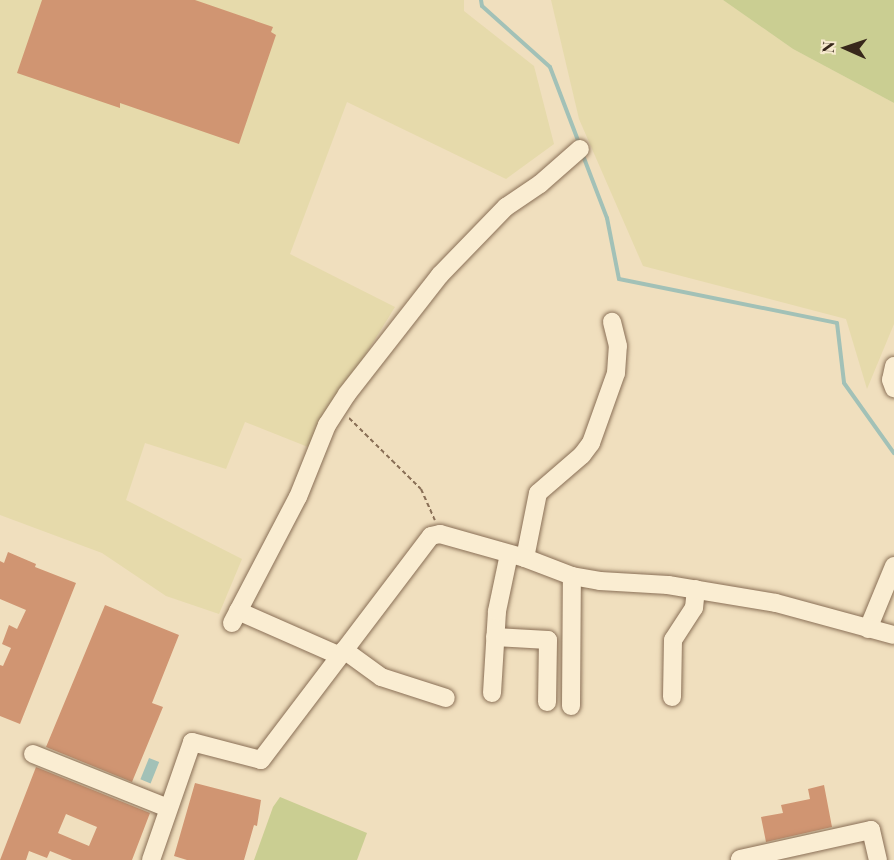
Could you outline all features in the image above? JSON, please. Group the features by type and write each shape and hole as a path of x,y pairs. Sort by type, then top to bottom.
{"street":[{"path":"446,698 381,677 342,653 235,617 298,497 327,425 338,408 440,275 506,207 540,184 580,149"},
{"path":"492,693 497,611 538,493 582,455 591,442 613,383 618,346 612,322"},
{"path":"894,366 891,380 894,388"},
{"path":"151,860 192,742 261,760 431,536 440,534 517,556 572,576 696,589 776,603 881,632"},
{"path":"881,632 894,566"},
{"path":"571,706 572,576"},
{"path":"672,697 673,640 694,608 696,589"},
{"path":"881,632 894,597"},
{"path":"495,637 548,640 547,702"},
{"path":"33,754 168,808"},
{"path":"740,859 870,830 878,860"}],"path":[{"path":"338,408 369,434 421,489 440,534"}],"shaded area":[{"path":"0,0 464,0 464,11 534,66 554,144 506,179 347,102 290,254 395,307 308,447 245,422 226,469 145,443 126,500 242,559 219,614 166,596 102,553 0,515"},
{"path":"551,0 723,0 793,49 894,103 894,324 867,389 846,319 643,266 579,119"}],"green space":[{"path":"723,0 894,0 894,103 793,49"},
{"path":"280,797 367,833 357,860 254,860 273,807"}],"water":[{"path":"149,758 159,762 151,783 140,779"}],"building":[{"path":"42,0 195,0 273,27 271,32 276,35 239,144 120,103 120,108 17,73"},
{"path":"8,552 36,564 35,567 76,583 20,724 0,716 0,665 3,666 11,648 2,644 9,625 17,629 26,610 0,599 0,561 4,563"},
{"path":"105,605 179,635 152,703 163,707 132,782 46,747"},
{"path":"36,767 150,813 132,860 72,860 50,851 47,858 29,851 26,860 0,860","holes":["66,814 97,827 89,846 58,833"]},
{"path":"195,783 261,800 257,826 254,825 244,860 187,860 174,856"},
{"path":"824,785 832,827 766,842 761,817 783,813 781,805 810,799 808,789"}],"waterway":[{"path":"481,0 482,6 550,67 579,143"},
{"path":"582,153 607,218 619,279 837,323 844,383 894,453"}]}
